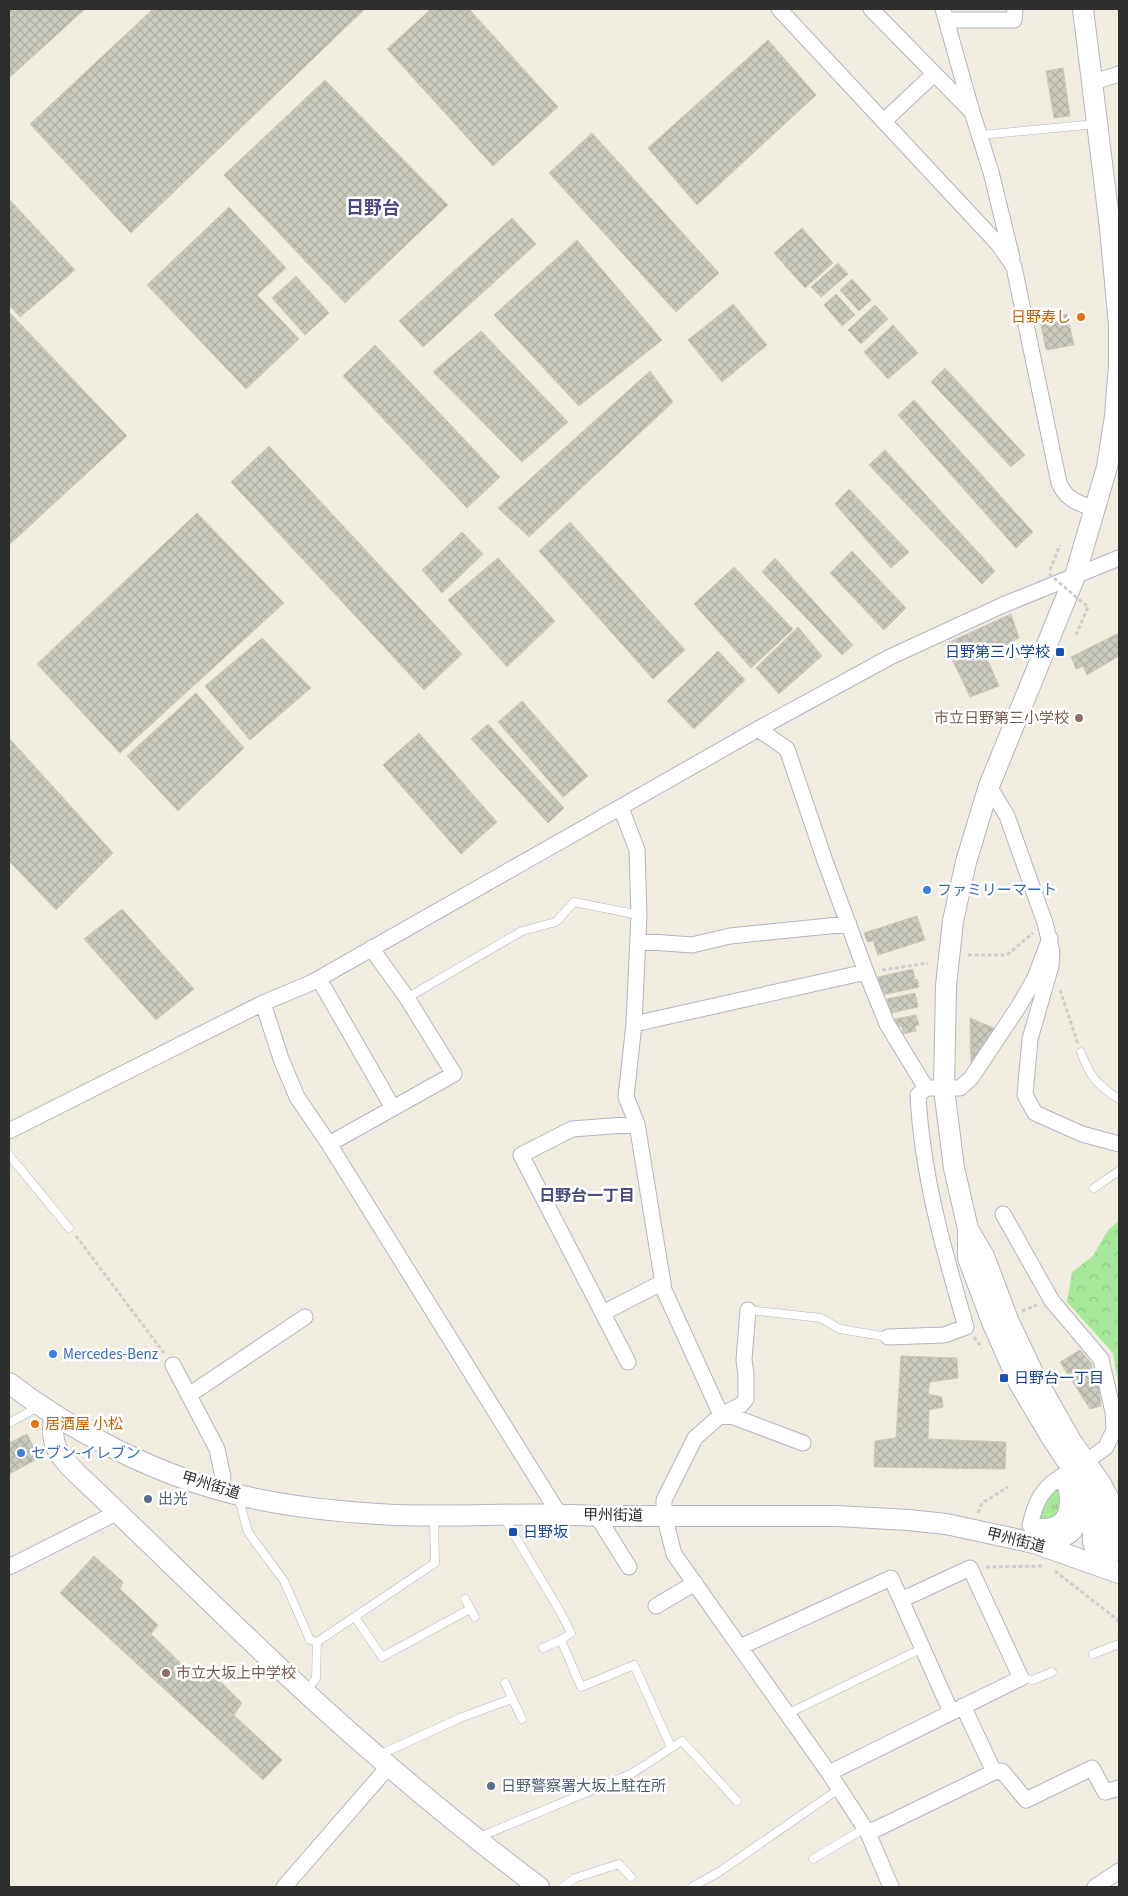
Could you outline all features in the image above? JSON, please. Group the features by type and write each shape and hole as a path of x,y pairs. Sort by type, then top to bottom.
{"street":[{"path":"779,9 999,245 1014,267"},
{"path":"871,9 972,112"},
{"path":"1015,9 1014,20 945,14 991,172 1014,267 1059,483 1064,494 1072,500 1095,510"},
{"path":"1082,9 1097,124 1119,325 1119,365 1115,416 1107,467 1075,576 989,786 966,862 954,921 935,1089 968,1229 968,1258 992,1322 1020,1383 1048,1432 1085,1489 1093,1510 1093,1542 1111,1570"},
{"path":"884,121 934,74"},
{"path":"1091,83 1119,74"},
{"path":"9,1131 263,1003 318,979 890,657 1003,605 1119,558"},
{"path":"758,730 787,749 825,861 887,1024 935,1089"},
{"path":"989,786 1007,816 1050,938 1051,966 1030,1039 1025,1095 1035,1113 1082,1134 1119,1144"},
{"path":"621,808 637,850 639,915 634,1024 626,1097 637,1124 664,1290 721,1414"},
{"path":"638,941 692,945 730,936 849,924"},
{"path":"888,1337 944,1335 966,1327 942,1248 927,1174 919,1118 918,1095 935,1089 960,1088 971,1078 1020,1006 1035,978 1050,938"},
{"path":"329,1144 454,1074 407,998 371,948"},
{"path":"634,1024 866,972"},
{"path":"318,979 393,1108"},
{"path":"263,1003 281,1058 297,1097 329,1144 559,1514"},
{"path":"628,1362 521,1156 572,1129 637,1124"},
{"path":"1003,1214 1052,1300 1101,1359 1113,1412 1114,1430 1106,1447 1074,1470"},
{"path":"603,1313 663,1282"},
{"path":"748,1310 744,1360 746,1399 741,1405 721,1414 695,1438 664,1500 664,1515 674,1554 829,1773 866,1831 891,1887"},
{"path":"189,1395 305,1317"},
{"path":"173,1365 217,1449 223,1478 229,1492"},
{"name":"甲州街道","path":"9,1383 47,1411 76,1429 140,1460 229,1492 301,1506 377,1514 434,1516 559,1514 597,1516 872,1517 946,1524 1034,1542 1111,1570"},
{"path":"47,1411 52,1426 52,1438 59,1455 306,1692 383,1761 476,1839 538,1887"},
{"path":"721,1414 734,1417 803,1443"},
{"path":"1034,1542 1053,1540 1068,1535 1077,1521 1082,1506 1080,1490 1074,1470"},
{"path":"9,1567 118,1512"},
{"path":"597,1516 629,1567"},
{"path":"829,1773 1021,1678 970,1568 902,1600"},
{"path":"740,1647 891,1578 922,1648 994,1772"},
{"path":"656,1606 695,1583"},
{"path":"284,1887 383,1761"},
{"path":"866,1831 994,1772 1002,1771 1026,1800 1092,1768 1105,1792 1119,1788"},
{"path":"1096,1887 1119,1871"}],"lane":[{"path":"980,135 1097,124"},
{"path":"407,998 522,931 556,922 574,902 639,915"},
{"path":"1081,1052 1088,1072 1103,1090 1119,1099"},
{"path":"9,1155 70,1228"},
{"path":"1094,1188 1119,1171"},
{"path":"748,1310 821,1318 840,1329 888,1337"},
{"path":"9,1423 47,1411"},
{"path":"229,1492 248,1532 284,1581 310,1640 317,1642 435,1563 434,1516"},
{"path":"502,1515 571,1633 543,1648"},
{"path":"464,1599 475,1617"},
{"path":"355,1617 382,1657 470,1609"},
{"path":"561,1640 581,1687 634,1665 671,1747"},
{"path":"306,1692 316,1678 317,1642"},
{"path":"1093,1654 1119,1644"},
{"path":"787,1714 922,1648"},
{"path":"1021,1678 1032,1680 1052,1672"},
{"path":"505,1683 522,1719"},
{"path":"383,1761 460,1718 511,1699"},
{"path":"476,1839 631,1774 682,1741 736,1802"},
{"path":"692,1887 719,1872 839,1789"},
{"path":"812,1859 866,1831"},
{"path":"563,1887 575,1878 619,1864 631,1877"}],"path":[{"path":"1060,545 1049,574 1088,607 1076,635"},
{"path":"968,955 1007,955 1045,923"},
{"path":"866,972 928,963"},
{"path":"1051,966 1081,1052"},
{"path":"70,1228 173,1365"},
{"path":"1017,1312 1052,1300"},
{"path":"966,1327 987,1354"},
{"path":"978,1513 982,1503 1008,1487"},
{"path":"970,1568 1048,1566 1119,1621"}],"green space":[{"path":"1119,1221 1119,1388 1113,1353 1067,1302 1072,1272 1093,1256 1108,1230"},
{"path":"1058,1484 1062,1496 1059,1518 1037,1520 1040,1506"}],"building":[{"path":"9,9 85,9 9,78"},
{"path":"153,9 365,9 131,233 30,124"},
{"path":"431,9 469,9 558,107 493,166 387,49"},
{"path":"768,40 816,95 697,205 648,148"},
{"path":"1063,68 1070,116 1054,118 1046,71"},
{"path":"325,80 448,205 345,303 224,175"},
{"path":"592,133 719,273 676,312 549,173"},
{"path":"9,199 75,270 20,317 9,305"},
{"path":"229,207 286,268 257,295 299,339 246,389 147,285"},
{"path":"512,218 536,244 423,347 399,321"},
{"path":"802,228 833,263 805,288 774,253"},
{"path":"577,240 662,340 579,406 494,315"},
{"path":"838,263 848,274 821,297 811,287"},
{"path":"296,276 329,313 305,335 272,298"},
{"path":"852,279 871,300 859,311 840,290"},
{"path":"836,294 855,315 842,326 824,305"},
{"path":"733,304 767,345 722,382 688,340"},
{"path":"875,305 888,319 861,344 848,330"},
{"path":"9,312 127,436 9,545"},
{"path":"1067,314 1074,345 1046,350 1040,320"},
{"path":"893,325 918,353 888,379 864,352"},
{"path":"481,331 568,422 522,462 433,372"},
{"path":"375,345 500,477 467,508 343,376"},
{"path":"945,368 1025,455 1011,467 931,382"},
{"path":"650,371 673,402 529,537 498,508"},
{"path":"914,400 1033,532 1016,548 898,415"},
{"path":"269,446 462,654 424,690 231,482"},
{"path":"885,450 995,571 982,584 869,465"},
{"path":"849,489 909,552 891,568 835,504"},
{"path":"197,513 284,603 120,753 37,664"},
{"path":"570,522 685,650 653,679 539,551"},
{"path":"462,532 483,554 442,593 422,570"},
{"path":"852,551 906,608 884,630 830,573"},
{"path":"498,558 555,621 507,667 448,600"},
{"path":"775,558 853,645 842,655 762,572"},
{"path":"734,567 793,629 751,668 694,604"},
{"path":"1011,614 1019,638 986,656 999,686 970,697 945,644"},
{"path":"798,627 822,656 779,694 756,668"},
{"path":"1119,633 1119,656 1087,675 1083,666 1076,669 1071,657"},
{"path":"262,638 311,688 250,740 205,686"},
{"path":"718,651 745,680 694,729 667,701"},
{"path":"196,693 244,748 178,811 127,756"},
{"path":"522,701 588,776 563,797 498,722"},
{"path":"488,724 564,808 548,823 471,739"},
{"path":"419,733 497,822 461,854 383,765"},
{"path":"9,738 113,853 56,910 9,861"},
{"path":"122,909 194,989 156,1020 84,939"},
{"path":"917,916 925,940 878,955 873,941 867,942 864,933"},
{"path":"913,969 915,980 917,979 919,987 882,995 878,977"},
{"path":"915,993 918,1007 891,1013 887,999"},
{"path":"916,1015 919,1025 915,1026 916,1031 903,1034 902,1026 897,1027 895,1019"},
{"path":"970,1018 994,1028 971,1063"},
{"path":"1080,1350 1092,1364 1098,1381 1101,1406 1090,1409 1060,1362"},
{"path":"901,1356 957,1358 958,1378 930,1382 928,1394 942,1397 943,1407 929,1410 928,1439 1006,1442 1005,1469 874,1467 875,1441 896,1438"},
{"path":"27,1434 39,1458 9,1474 9,1443"},
{"path":"94,1556 123,1582 120,1589 158,1625 151,1634 201,1683 212,1673 242,1703 234,1715 282,1760 263,1780 60,1593"}],"place":[{"name":"日野寿し","path":"1081,317"},
{"name":"日野第三小学校","path":"1060,652"},
{"name":"市立日野第三小学校","path":"1079,718"},
{"name":"ファミリーマート","path":"927,890"},
{"name":"Mercedes-Benz","path":"53,1354"},
{"name":"日野台一丁目","path":"1004,1378"},
{"name":"居酒屋 小松","path":"35,1424"},
{"name":"セブン-イレブン","path":"21,1453"},
{"name":"出光","path":"148,1499"},
{"name":"日野坂","path":"513,1532"},
{"name":"市立大坂上中学校","path":"166,1673"},
{"name":"日野警察署大坂上駐在所","path":"491,1786"}],"district":[{"name":"日野台","path":"373,208"},
{"name":"日野台一丁目","path":"587,1195"}]}
